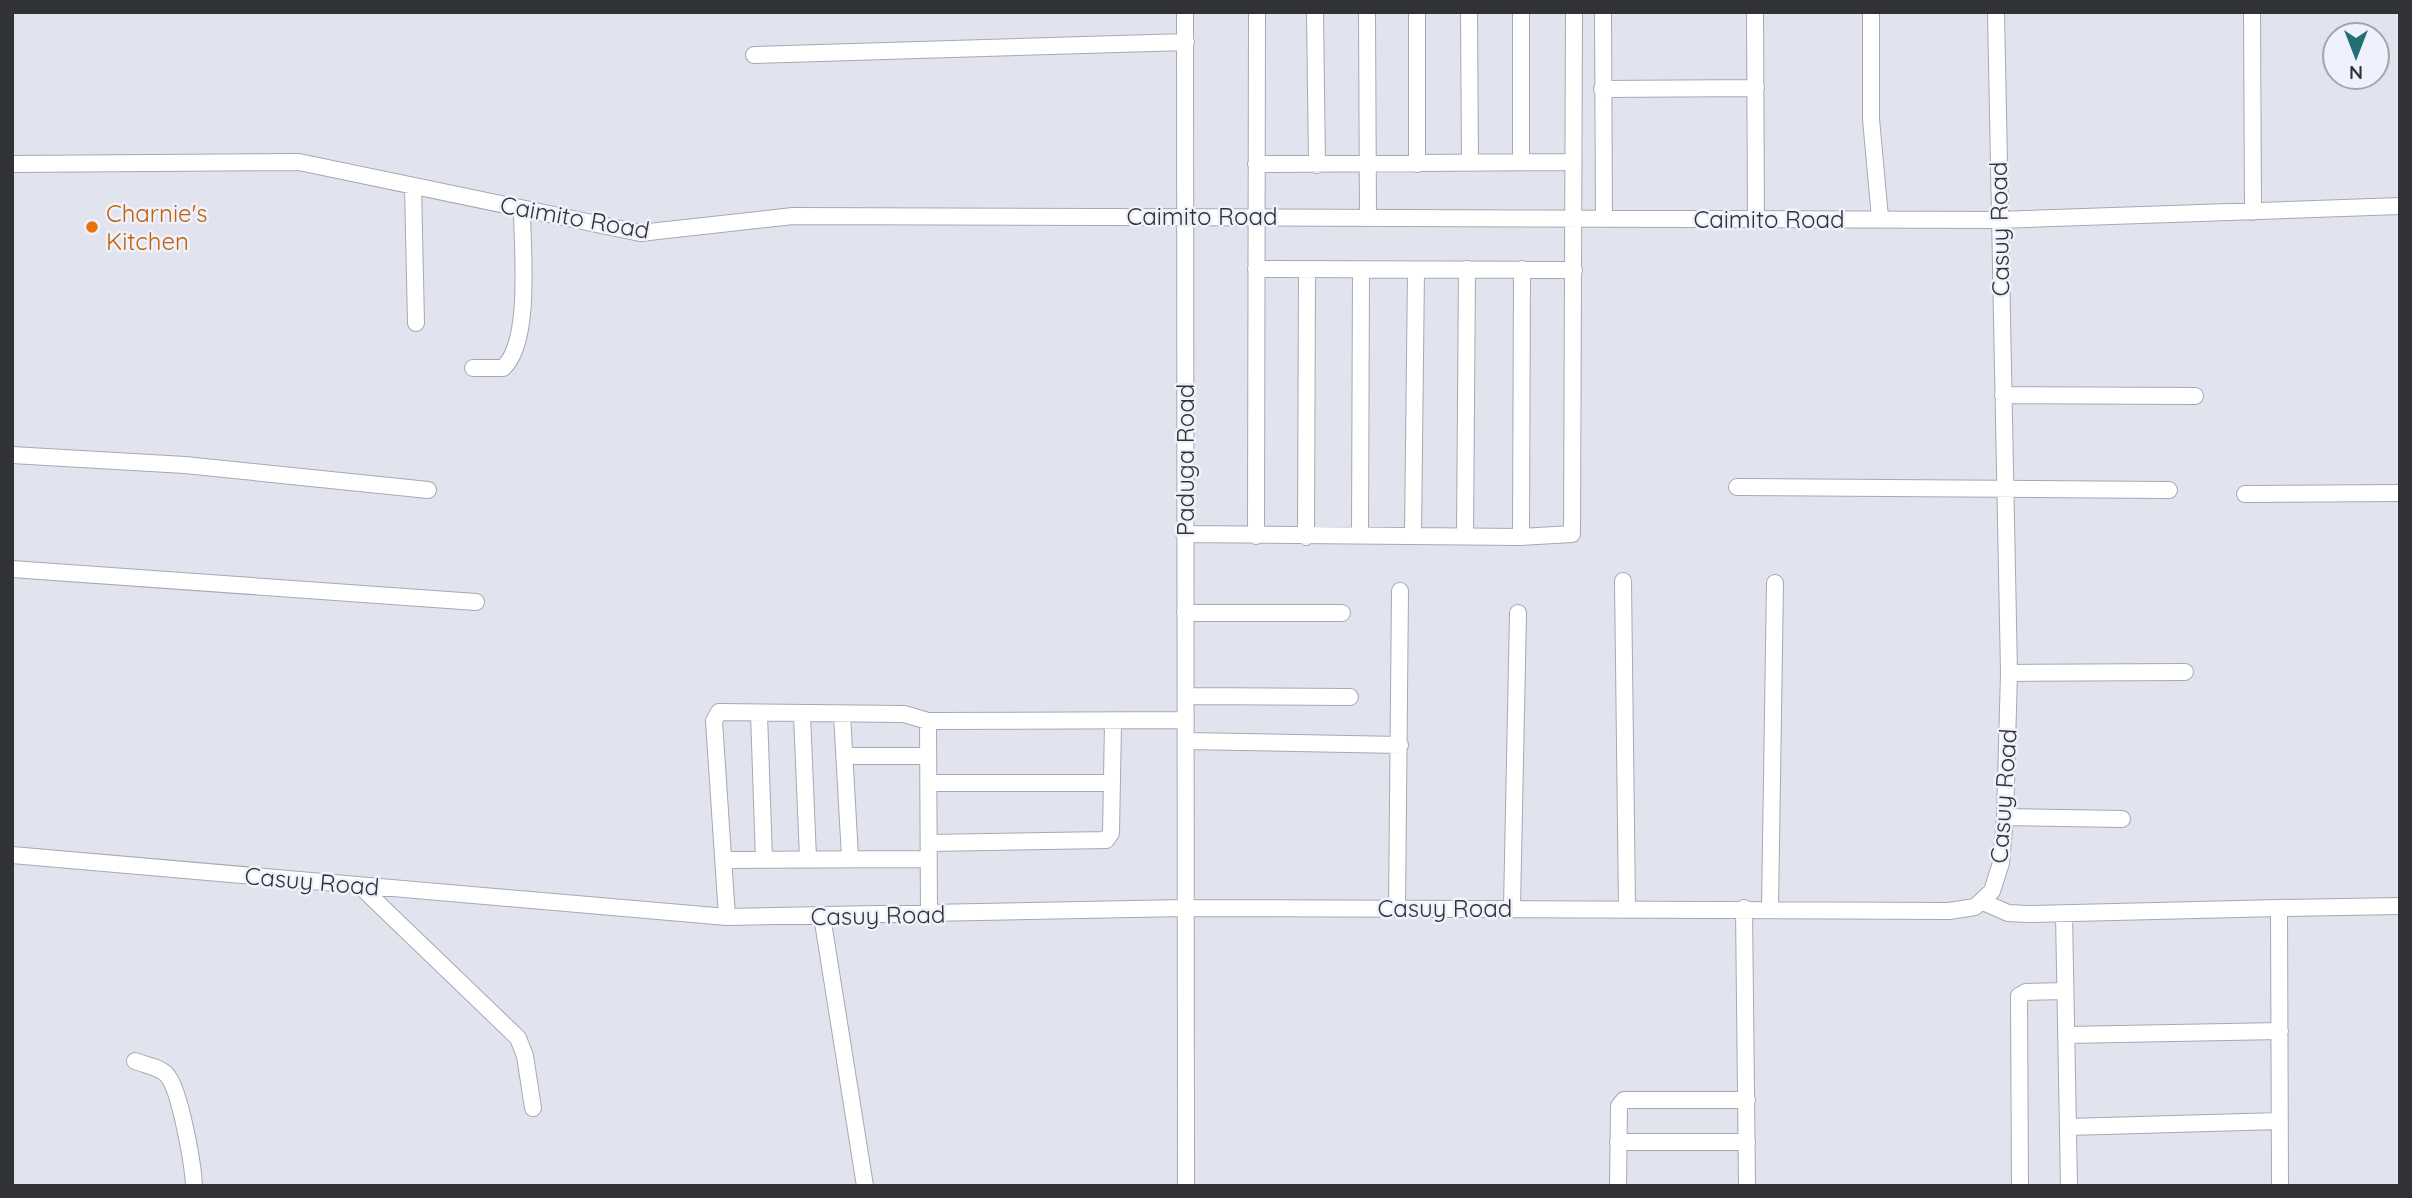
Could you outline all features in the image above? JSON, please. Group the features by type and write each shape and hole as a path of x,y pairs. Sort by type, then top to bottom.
{"street":[{"name":"Paduga Road","path":"1185,12 1186,1186"},
{"path":"1256,536 1257,12"},
{"path":"1315,12 1317,164"},
{"path":"1367,12 1368,217"},
{"path":"1417,12 1417,164"},
{"path":"1469,12 1470,163"},
{"path":"1521,12 1521,162"},
{"path":"1184,534 1521,537 1566,536 1573,531 1574,12"},
{"path":"1603,12 1604,218"},
{"path":"1755,12 1756,220"},
{"path":"1871,12 1871,118 1880,218"},
{"name":"Casuy Road","path":"12,855 727,917 1185,908 1770,908 1949,911 1975,907 1992,891 1999,873 2005,817 2009,673 1996,12"},
{"path":"2252,12 2253,212"},
{"path":"754,55 1185,42"},
{"path":"1602,89 1756,88"},
{"name":"Caimito Road","path":"12,164 287,161 626,232 651,233 793,216 1998,220 2400,206"},
{"path":"1256,164 1573,162"},
{"path":"413,186 416,323"},
{"path":"473,368 499,369 507,366 520,333 522,209"},
{"path":"1256,268 1574,270"},
{"path":"1465,536 1467,269"},
{"path":"1521,537 1522,269"},
{"path":"1306,537 1307,270"},
{"path":"1360,536 1361,270"},
{"path":"1413,536 1416,270"},
{"path":"2003,395 2195,396"},
{"path":"12,455 185,465 428,490"},
{"path":"1737,487 2169,490"},
{"path":"2245,494 2400,493"},
{"path":"12,569 476,602"},
{"path":"1623,581 1627,908"},
{"path":"1770,908 1776,583"},
{"path":"1397,909 1400,591"},
{"path":"1185,613 1342,612"},
{"path":"1512,908 1518,613"},
{"path":"2009,673 2185,672"},
{"path":"1186,696 1349,697"},
{"path":"727,917 726,860 715,717 719,712 802,715 911,714 928,721 1113,723 1186,720"},
{"path":"759,714 764,859"},
{"path":"842,714 850,857"},
{"path":"802,715 808,858"},
{"path":"928,721 929,915"},
{"path":"726,860 850,857 1106,840 1111,833 1113,723"},
{"path":"1186,741 1400,746"},
{"path":"845,756 928,756"},
{"path":"929,783 1112,783"},
{"path":"2005,817 2122,820"},
{"path":"359,886 517,1038 526,1056 533,1108"},
{"path":"1983,902 2008,913 2063,914 2400,906"},
{"path":"1744,908 1747,1186"},
{"path":"2279,908 2280,1186"},
{"path":"2063,914 2069,1186"},
{"path":"822,916 865,1186"},
{"path":"2020,1186 2019,996 2026,992 2065,991"},
{"path":"2066,1035 2280,1031"},
{"path":"135,1062 159,1069 171,1080 191,1152 194,1186"},
{"path":"1618,1186 1619,1106 1624,1100 1747,1100"},
{"path":"2068,1127 2280,1121"},
{"path":"1618,1142 1747,1142"}],"place":[{"name":"Charnie's Kitchen","path":"92,227"}]}
